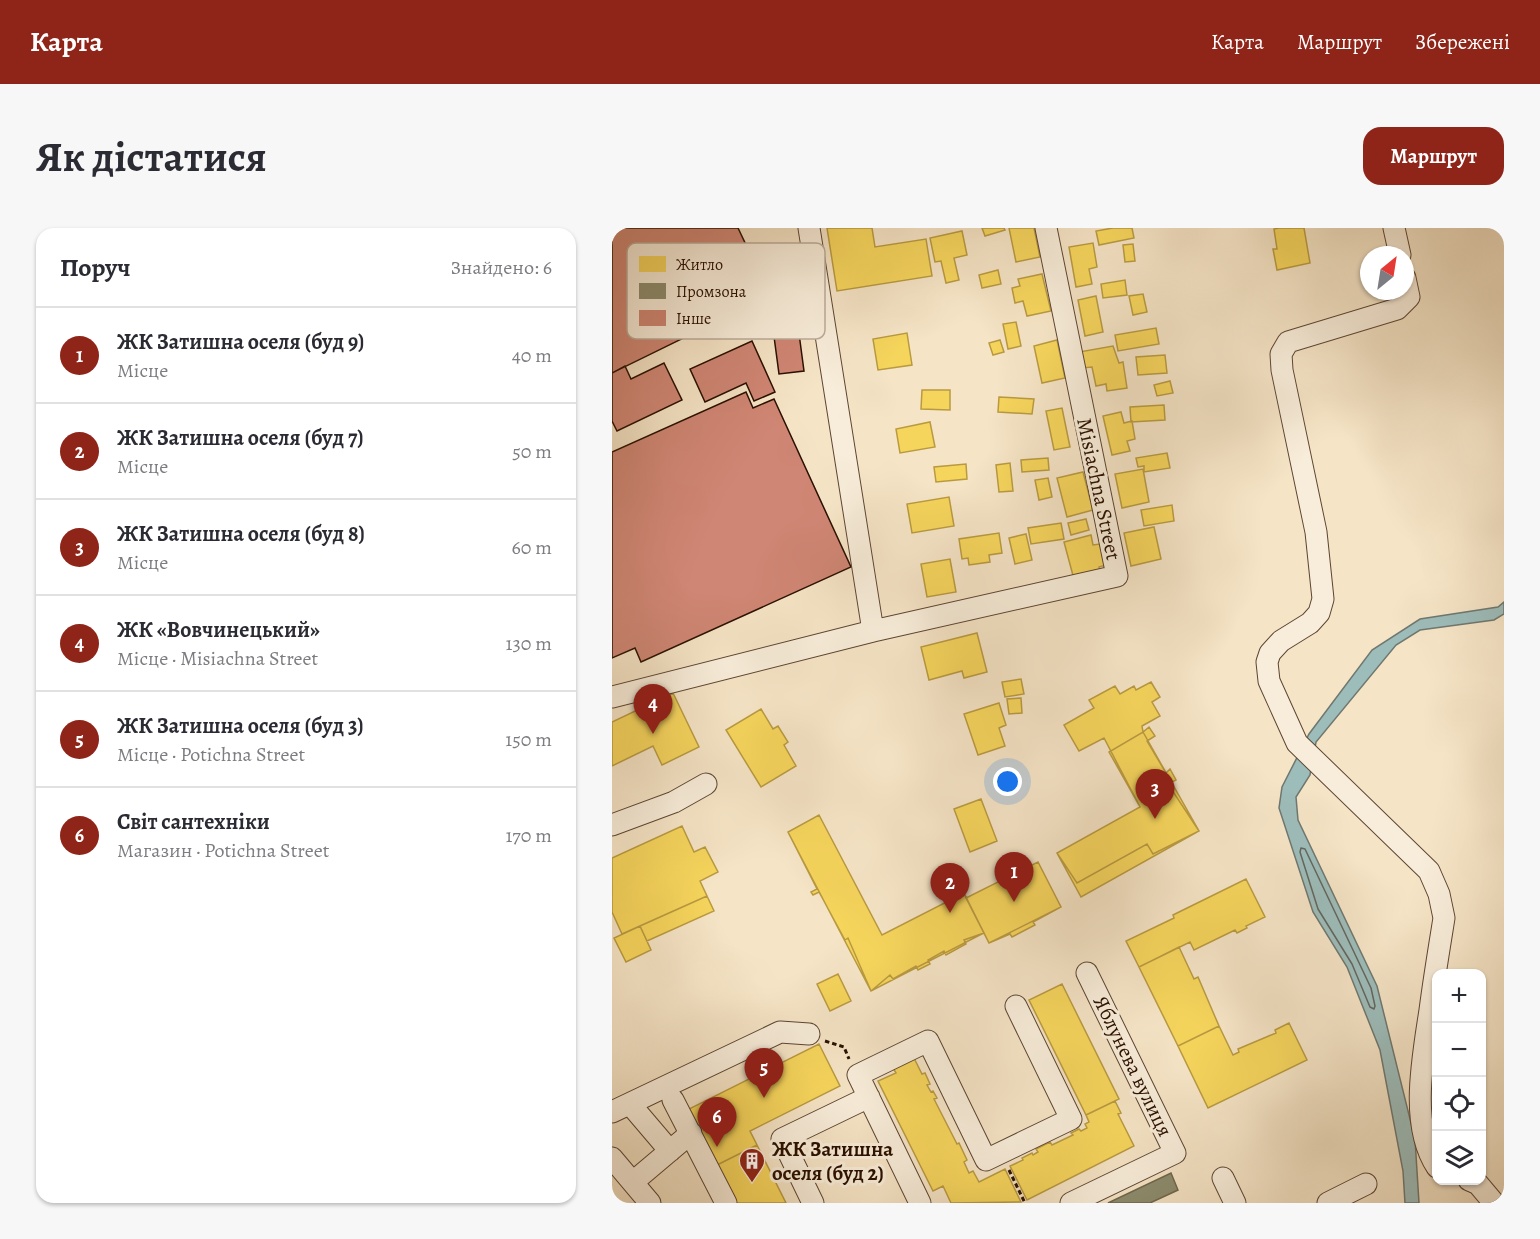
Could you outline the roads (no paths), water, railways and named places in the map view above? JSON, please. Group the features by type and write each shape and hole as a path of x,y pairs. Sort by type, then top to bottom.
{"street":[{"path":"809,228 811,243"},
{"name":"Misiachna Street","path":"612,697 873,631 1117,576 1046,228"},
{"path":"1394,228 1398,246"},
{"path":"1406,300 1397,309 1288,342 1281,354 1282,370 1316,532 1323,599 1319,613 1310,623 1281,640 1270,653 1267,662 1269,681 1297,744 1429,871 1439,894 1444,918 1419,1079 1420,1109 1427,1152 1432,1160"},
{"path":"825,329 873,631"},
{"path":"612,825 674,802 706,784"},
{"name":"Яблунева вулиця","path":"1071,1203 1175,1153 1087,973"},
{"path":"918,1202 858,1075 928,1041 986,1160 1071,1119 1016,1006"},
{"path":"670,1151 621,1108 780,1032 809,1035"},
{"path":"813,1203 782,1139 869,1097"},
{"path":"673,1100 726,1203"},
{"path":"633,1182 691,1133"},
{"path":"612,1158 651,1203"},
{"path":"1223,1178 1235,1203"},
{"path":"1328,1203 1366,1184"},
{"path":"1478,1185 1494,1203"}],"water":[{"path":"1504,602 1504,614 1494,620 1420,630 1396,645 1316,742 1310,775 1296,797 1298,820 1377,986 1415,1139 1419,1203 1405,1203 1403,1171 1380,1050 1347,967 1313,912 1279,808 1282,787 1309,734 1372,650 1420,619 1498,607"}],"place":[{"name":"ЖК «Вовчинецький»","path":"653,734"},
{"name":"ЖК Затишна оселя (буд 8)","path":"1155,819"},
{"name":"ЖК Затишна оселя (буд 9)","path":"1014,902"},
{"name":"ЖК Затишна оселя (буд 7)","path":"950,913"},
{"name":"ЖК Затишна оселя (буд 3)","path":"764,1098"},
{"name":"Світ сантехніки","path":"717,1147"},
{"name":"ЖК Затишна оселя (буд 2)","path":"752,1184"}]}
